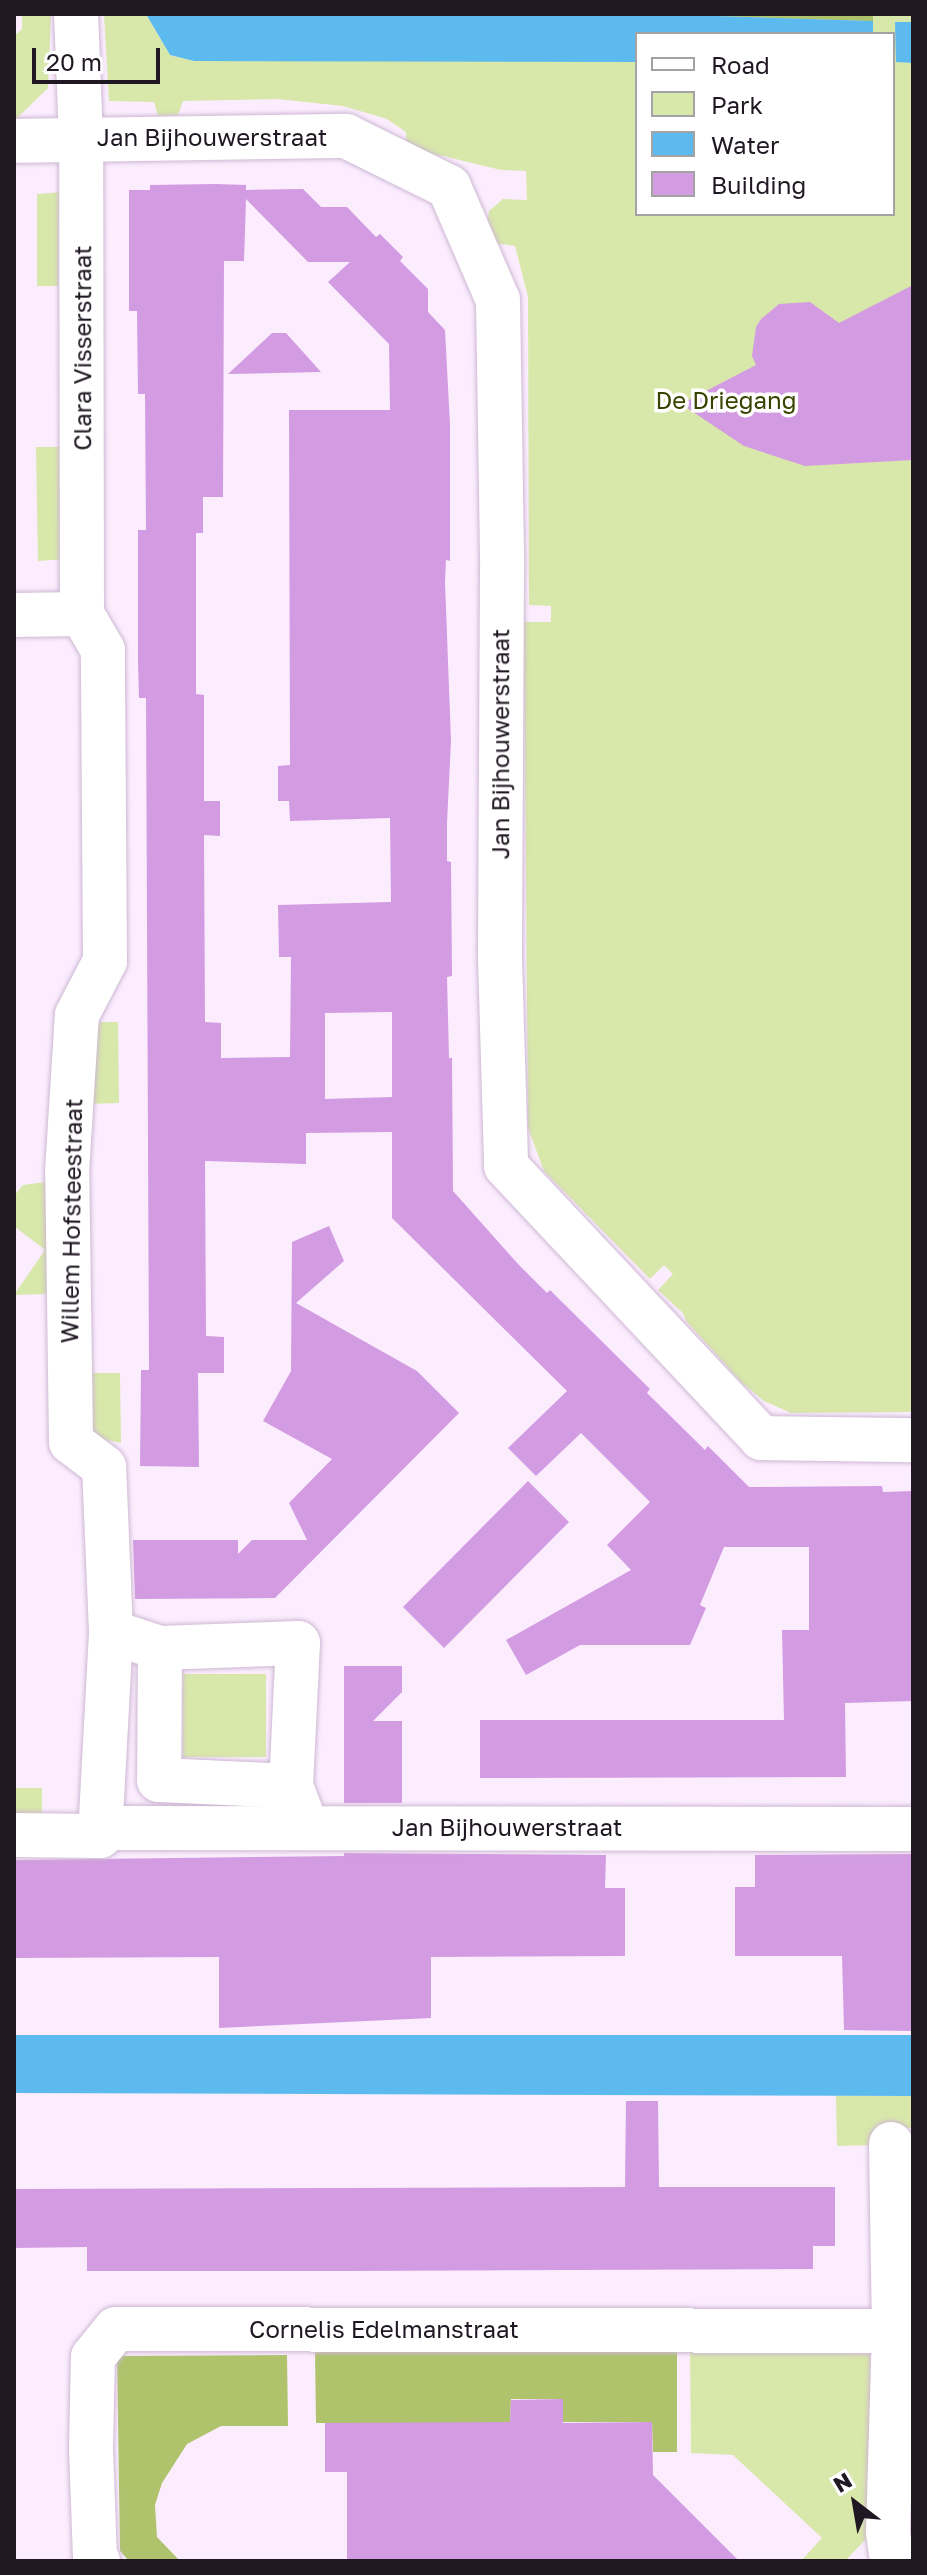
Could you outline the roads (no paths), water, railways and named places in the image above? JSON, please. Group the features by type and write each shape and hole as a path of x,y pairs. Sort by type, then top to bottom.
{"street":[{"name":"Clara Visserstraat","path":"76,14 81,138 82,614"},
{"name":"Jan Bijhouwerstraat","path":"14,141 346,136 449,187 498,300 502,568 500,959 506,1166 761,1438 913,1440"},
{"path":"14,615 82,614"},
{"name":"Willem Hofsteestraat","path":"82,614 103,650 105,961 77,1015 67,1172 71,1442 104,1467 111,1632 100,1832"},
{"path":"111,1632 160,1648 298,1643 291,1786 307,1828"},
{"path":"160,1648 159,1780 291,1786"},
{"name":"Jan Bijhouwerstraat","path":"14,1835 307,1828 913,1829"},
{"path":"891,2144 894,2331 888,2532 892,2561"},
{"name":"Cornelis Edelmanstraat","path":"98,2561 95,2558 91,2449 93,2357 116,2329 894,2331"}],"water":[{"path":"146,14 652,14 873,21 873,32 635,32 635,62 194,61 170,55"},
{"path":"895,22 913,22 913,63 896,62"},
{"path":"14,2035 913,2035 913,2096 14,2093"}],"park label":[{"name":"De Driegang","path":"726,400"}]}
